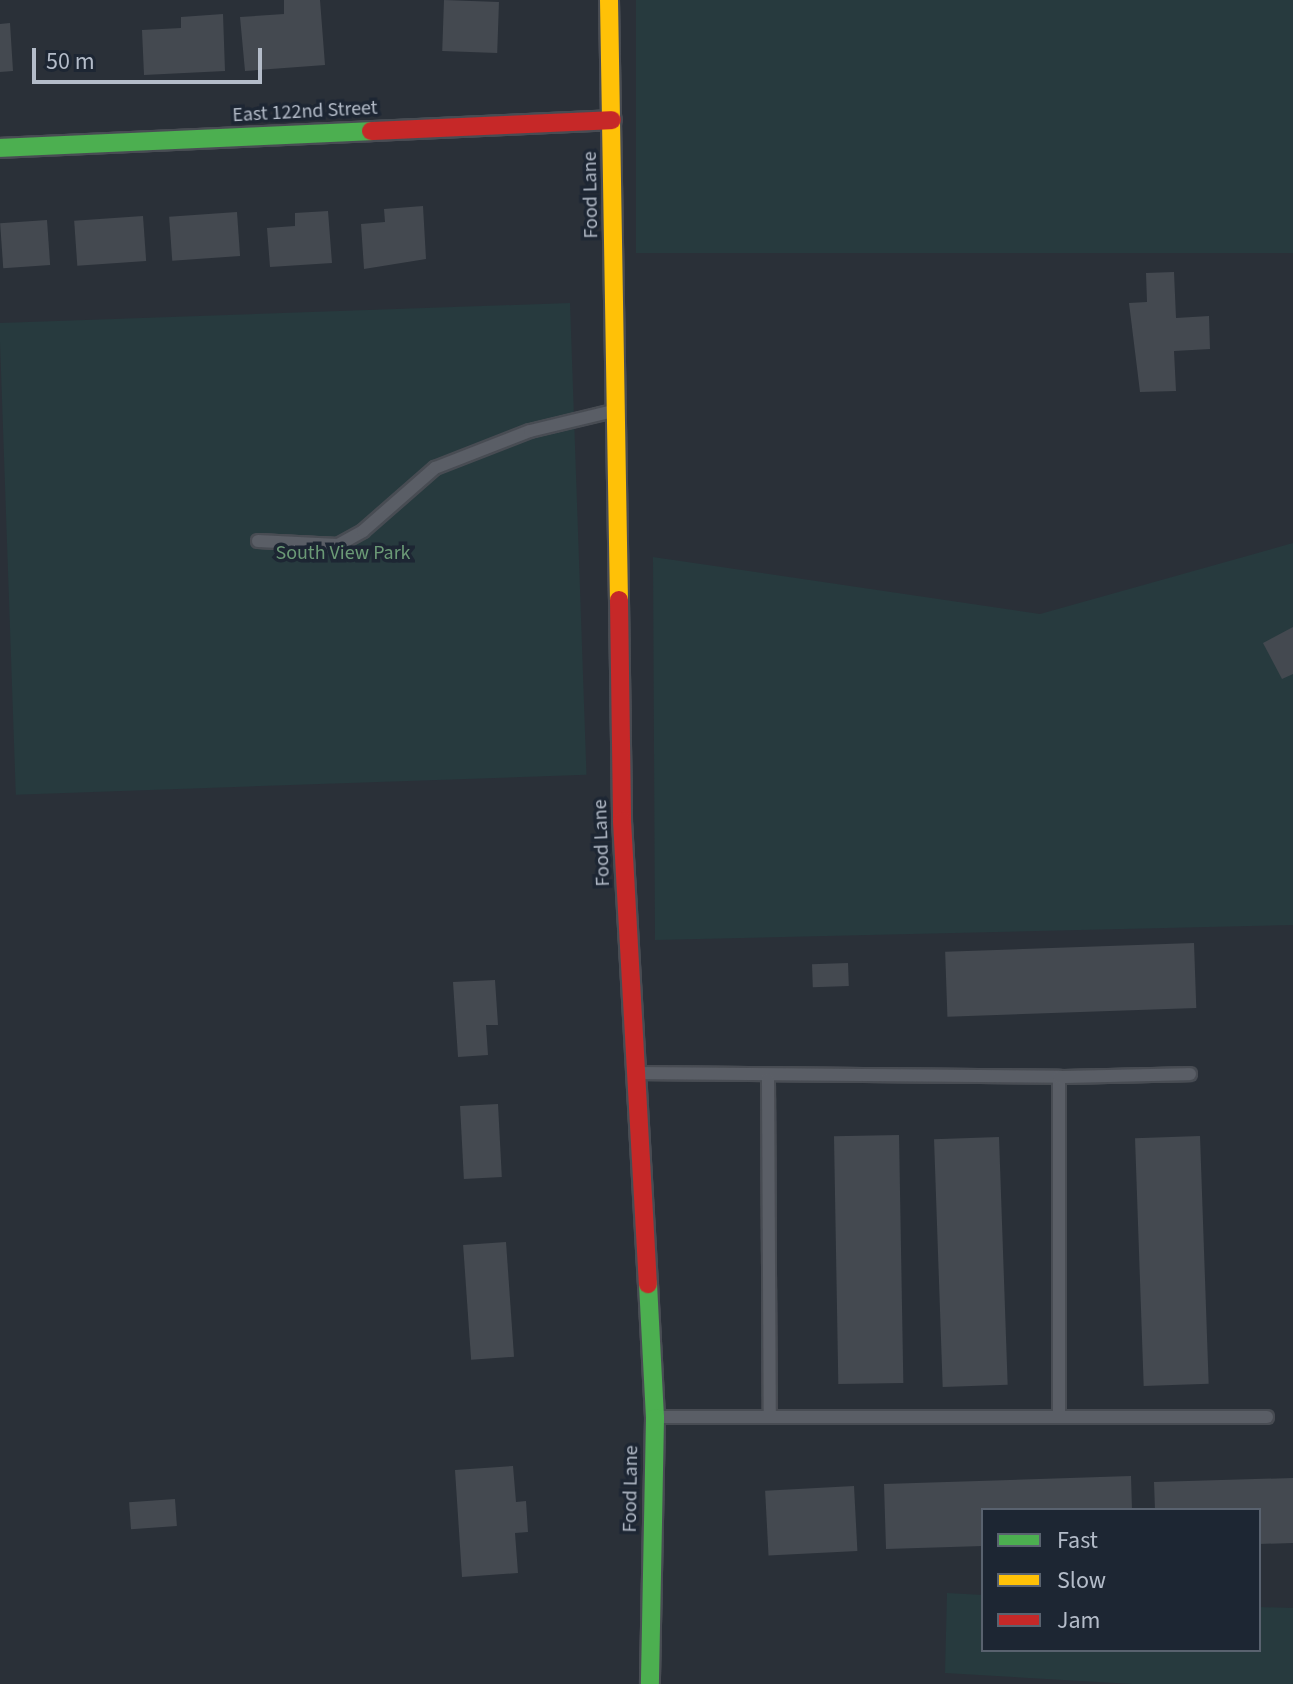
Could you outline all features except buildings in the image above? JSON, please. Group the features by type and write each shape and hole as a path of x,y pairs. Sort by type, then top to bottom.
{"street":[{"name":"Food Lane","path":"609,0 633,1073 655,1418 650,1684"},
{"name":"East 122nd Street","path":"0,148 612,120"}],"lane":[{"path":"258,541 338,545 363,531 435,468 530,431 616,410"},
{"path":"633,1073 768,1079 1190,1074"},
{"path":"1059,1077 1059,1415"},
{"path":"768,1079 770,1413"},
{"path":"655,1418 770,1413 1267,1417"}],"green space":[{"path":"636,0 1293,0 1293,253 636,253"},
{"name":"South View Park","path":"570,303 586,775 16,795 0,323"},
{"path":"1293,543 1293,925 655,940 653,557 1040,614"},
{"path":"947,1593 981,1595 981,1652 1261,1652 1261,1607 1293,1608 1293,1684 1133,1684 945,1673"}],"traffic: fast":[{"path":"0,148 371,131"},
{"path":"648,1284 655,1418 650,1684"}],"traffic: slow":[{"path":"609,0 619,600"}],"traffic: jam":[{"path":"371,131 612,120"},
{"path":"619,600 622,821 648,1284"}]}
